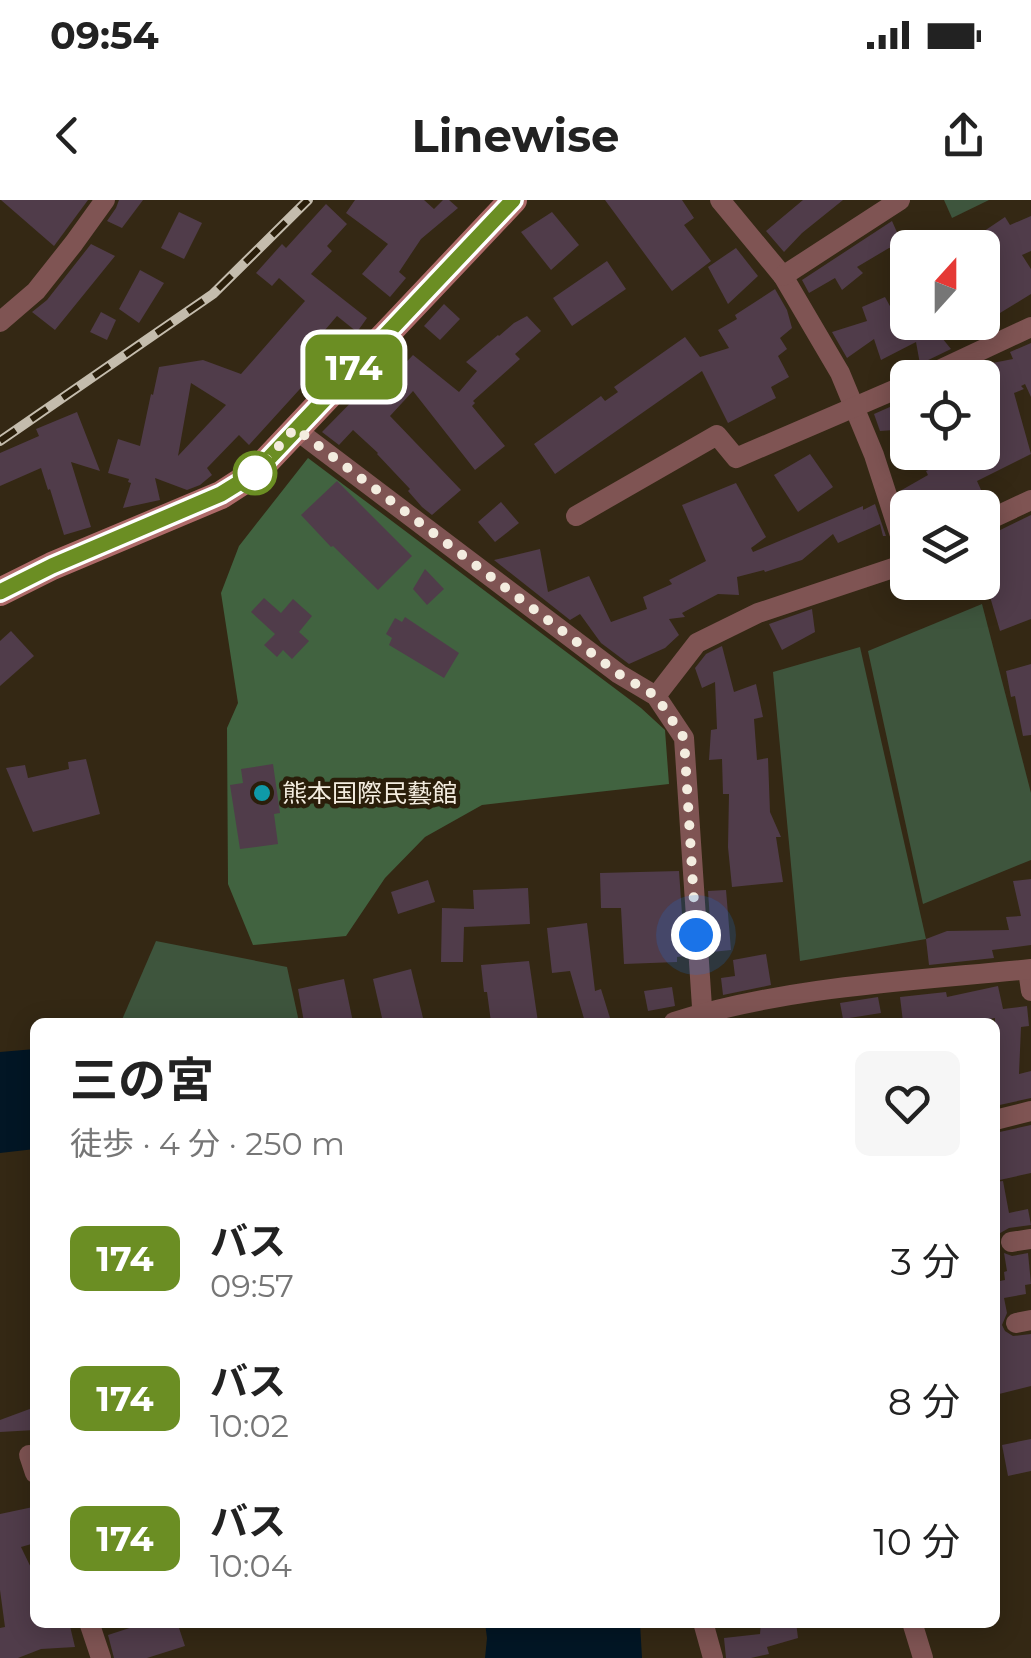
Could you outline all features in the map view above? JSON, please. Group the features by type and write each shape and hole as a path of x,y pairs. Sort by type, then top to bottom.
{"main road":[{"path":"0,592 221,494 255,473 513,200"}],"street":[{"path":"0,322 36,291 105,200"},
{"path":"720,200 783,276 840,374 890,506"},
{"path":"783,276 900,200"},
{"path":"960,360 1031,327"},
{"path":"576,516 716,434 736,458 890,392"},
{"path":"295,428 619,674 656,696 684,738 702,1018 791,994 1030,977"},
{"path":"1000,515 1031,500"},
{"path":"656,696 697,644 758,614 890,568"},
{"path":"1000,1119 1031,1111"},
{"path":"91,1628 102,1658"},
{"path":"705,1628 713,1658"},
{"path":"914,1628 923,1658"}],"green space":[{"path":"944,200 989,200 952,218"},
{"path":"308,458 641,708 665,730 669,784 482,805 425,837 385,878 346,936 253,945 228,884 227,728 238,703 221,593 239,546"},
{"path":"982,604 1031,793 1031,860 923,904 868,651"},
{"path":"860,647 926,939 800,961 773,672"},
{"path":"156,941 287,967 298,1018 123,1018"}],"water":[{"path":"30,1049 30,1150 0,1153 0,1052"},
{"path":"486,1628 640,1628 642,1658 485,1658"}],"building":[{"path":"1,200 88,200 54,246"},
{"path":"119,200 143,200 122,228 107,221"},
{"path":"355,200 424,200 434,209 443,200 449,200 458,208 421,239 399,272 406,278 390,297 362,274 388,244 346,213"},
{"path":"605,200 682,200 694,218 684,225 711,261 672,291"},
{"path":"803,200 843,200 784,252 766,231"},
{"path":"326,204 347,224 327,246 332,251 311,274 367,318 357,332 337,316 313,344 329,357 249,445 239,435 207,468 212,475 200,485 187,490 155,478 160,500 123,508 131,483 108,473 118,439 140,446 159,367 203,360 241,374 305,301 279,278 272,286 256,273 282,244 286,248","holes":["191,383 226,405 178,456"]},
{"path":"179,212 202,223 184,259 161,248"},
{"path":"552,212 579,245 551,270 521,232"},
{"path":"1031,216 1031,251 1022,255 1031,269 1031,294 1000,313 1000,230 986,230 1005,217 1010,225"},
{"path":"892,221 896,230 890,230 890,248 857,267 863,273 842,290 835,278 809,293 802,280"},
{"path":"91,244 115,256 55,330 32,312 47,300"},
{"path":"736,248 758,276 728,304 708,267"},
{"path":"607,261 626,289 572,326 553,298"},
{"path":"140,270 164,283 139,323 119,309"},
{"path":"775,289 792,328 780,338 787,349 778,356 789,377 771,387 776,398 728,423 702,371 555,474 534,444 601,396 605,401 618,392 614,387 685,337 700,357 729,348 718,330"},
{"path":"885,297 890,306 890,340 944,340 951,349 919,360 916,342 881,360 874,339 847,358 832,332 867,321 862,307"},
{"path":"444,304 460,319 440,340 424,326"},
{"path":"101,312 116,320 107,340 90,332"},
{"path":"527,316 541,331 515,354 520,359 473,401 472,406 505,446 475,470 413,391 390,416 461,490 432,515 353,430 339,445 322,432 371,382 380,390 413,355 459,392 477,371 466,362"},
{"path":"1031,343 1031,397 1025,384 1021,386 1024,389 1014,393 1031,454 1000,470 1000,362 1013,359 1010,352"},
{"path":"890,407 890,430 880,431 874,414"},
{"path":"77,412 100,471 71,462 91,527 64,535 41,468 0,486 0,453 39,436 36,429"},
{"path":"810,454 833,487 798,512 774,475"},
{"path":"999,470 977,481 981,490 902,490 928,475 926,471"},
{"path":"337,481 412,556 378,590 301,515"},
{"path":"736,483 766,537 751,548 753,552 875,504 886,536 880,524 838,543 833,534 802,560 737,577 739,595 718,594 682,613 685,617 669,619 679,635 665,648 629,664 601,643 580,614 570,620 494,560 540,549 548,592 589,576 611,622 647,609 643,597 672,584 669,580 706,561 682,505"},
{"path":"501,502 519,523 495,542 478,522"},
{"path":"1031,515 1031,619 1000,631 991,600 1000,600 1000,530"},
{"path":"425,569 444,589 427,605 413,589"},
{"path":"264,598 281,613 293,599 312,616 299,632 309,641 292,659 283,650 277,657 264,645 275,634 251,612"},
{"path":"812,609 815,632 782,650 769,624"},
{"path":"405,617 459,653 444,678 389,645 392,638 386,634 395,618 402,622"},
{"path":"11,631 34,656 0,686 0,641"},
{"path":"722,646 734,692 756,684 763,717 754,719 757,760 768,758 770,812 781,837 776,837 783,882 732,887 729,794 723,794 722,759 709,760 711,730 717,729 715,682 702,688 695,668 706,654"},
{"path":"1031,664 1031,735 1023,736 1006,671"},
{"path":"86,759 100,814 33,832 6,768 25,765 28,778 69,769 68,762"},
{"path":"273,764 280,813 274,814 278,844 240,849 230,785 243,783 241,769"},
{"path":"679,871 685,956 677,957 677,962 624,964 621,908 601,908 600,873"},
{"path":"1031,879 1031,945 992,950 994,958 929,965 926,939 947,931 1009,930 1006,917 1021,916 1013,881"},
{"path":"428,880 435,902 398,914 391,892"},
{"path":"528,888 530,924 464,927 463,962 441,962 442,908 474,909 473,890"},
{"path":"726,890 731,950 712,952 708,891"},
{"path":"587,923 595,991 601,989 610,1018 584,1018 570,971 552,973 547,928"},
{"path":"766,954 771,985 723,995 721,978 735,976 733,960"},
{"path":"529,961 537,1018 490,1018 481,965"},
{"path":"411,969 423,1018 382,1018 373,979"},
{"path":"344,979 352,1018 303,1018 298,989"},
{"path":"998,986 1003,1009 1027,1006 1029,1026 1021,1027 1019,1074 1031,1071 1031,1098 1000,1105 1000,1018 903,1018 900,997 946,992 947,997"},
{"path":"672,987 675,1006 648,1011 644,991"},
{"path":"878,997 881,1013 843,1018 840,1003"},
{"path":"1031,1125 1031,1173 1000,1180 1000,1132"},
{"path":"1000,1181 1009,1213 1028,1209 1031,1225 1000,1233"},
{"path":"1004,1253 1028,1253 1031,1284 1025,1285 1026,1294 1004,1298 1007,1313 1002,1325 1013,1336 1031,1334 1031,1386 1000,1394 1000,1281 1005,1280"},
{"path":"30,1409 30,1430 0,1432 0,1420"},
{"path":"1031,1439 1031,1471 1008,1476 1002,1445"},
{"path":"30,1508 30,1544 21,1547 30,1566 30,1628 70,1628 75,1647 0,1658 0,1628 5,1627 0,1590 0,1514"},
{"path":"130,1628 179,1628 185,1646 147,1658 114,1658 108,1635"},
{"path":"760,1628 797,1628 798,1638 767,1647 769,1654 726,1658 724,1638 760,1634"}],"railway":[{"path":"0,441 213,294 308,200"}],"bus line":[{"name":"174","path":"0,592 221,494 255,473 513,200"}],"place":[{"name":"熊本国際民藝館","path":"262,793"}],"route":[{"path":"255,473 295,428 619,674 656,696 684,738 696,935"}]}
